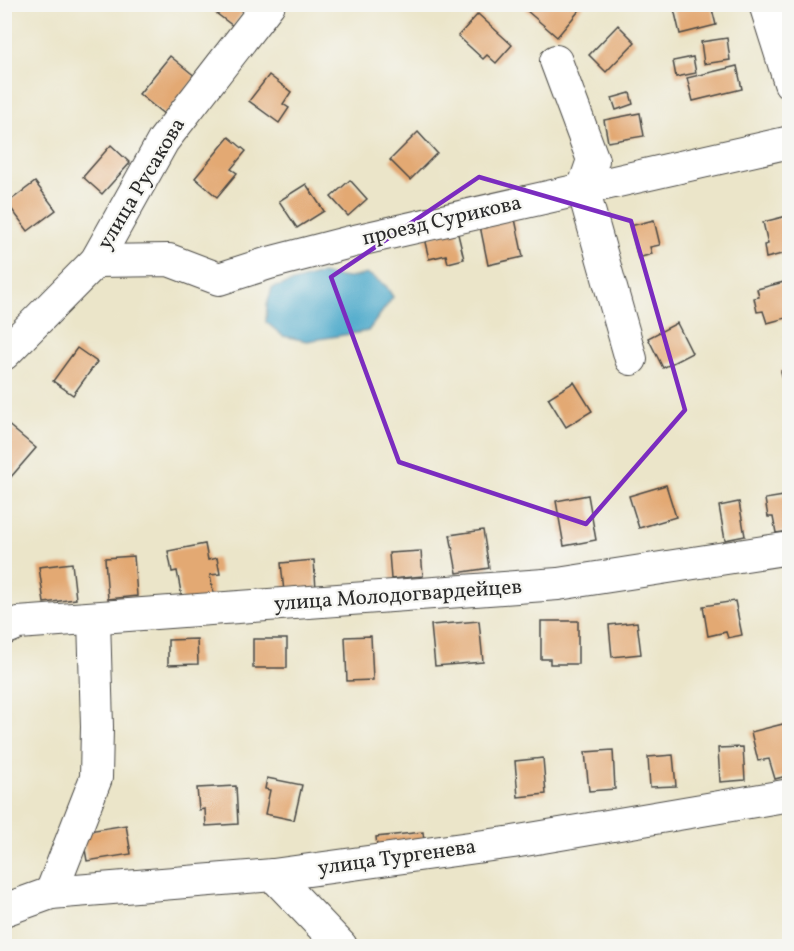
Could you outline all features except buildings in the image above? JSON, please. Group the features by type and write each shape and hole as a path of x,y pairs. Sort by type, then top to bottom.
{"street":[{"name":"улица Русакова","path":"4,354 96,261 163,141 269,4"},
{"path":"765,4 789,78"},
{"path":"556,61 593,160 584,189 631,359"},
{"name":"проезд Сурикова","path":"96,261 169,260 219,279 269,263 350,242 789,142"},
{"name":"улица Молодогвардейцев","path":"4,629 18,623 558,584 789,548"},
{"path":"51,894 96,778 94,618"},
{"name":"улица Тургенева","path":"4,910 51,894 273,875 513,842 789,795"},
{"path":"273,875 341,946"}],"highlighted area":[{"path":"479,177 631,221 685,410 586,524 399,462 331,277"}],"water":[{"path":"321,274 347,278 368,274 386,286 393,297 368,331 307,341 283,336 266,322 267,305 272,288"}]}
